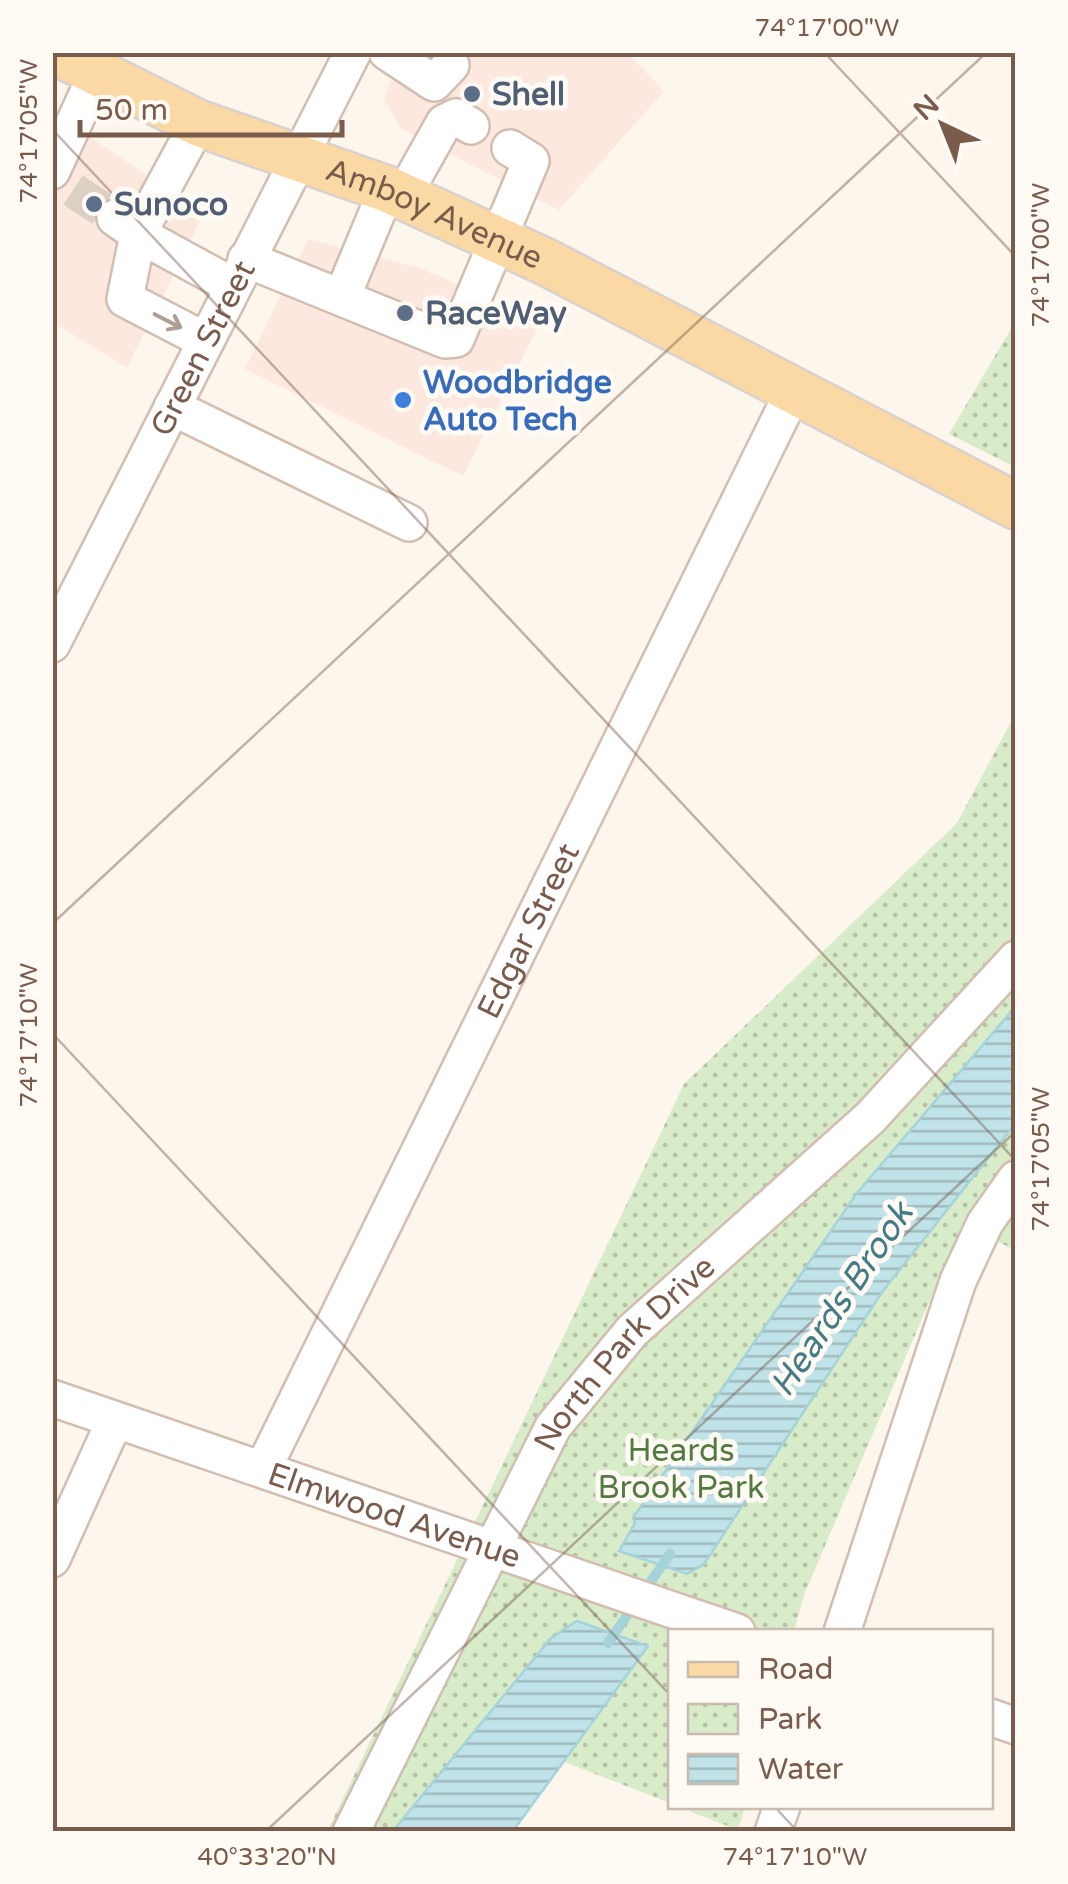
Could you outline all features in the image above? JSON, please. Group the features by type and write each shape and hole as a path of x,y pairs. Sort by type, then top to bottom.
{"main road":[{"name":"Amboy Avenue","path":"56,52 198,123 395,192 496,239 1016,506"}],"street":[{"name":"Green Street","path":"52,644 353,52"},
{"path":"387,52 434,83 451,65"},
{"path":"59,179 96,75"},
{"path":"342,297 395,192 444,123 456,117 470,126"},
{"path":"198,123 126,226 125,299 206,340"},
{"path":"126,226 240,272 342,297 445,340 456,339 531,162 510,148"},
{"name":"Edgar Street","path":"263,1469 794,390"},
{"path":"172,407 409,523"},
{"name":"North Park Drive","path":"351,1832 553,1428 622,1342 870,1118 1016,959"},
{"path":"843,1629 958,1281 991,1212 1016,1178"},
{"name":"Elmwood Avenue","path":"52,1398 728,1629"},
{"path":"52,1559 114,1422"}],"shaded area":[{"path":"412,52 628,53 664,91 559,210 401,129 384,99 390,82"},
{"path":"52,112 204,213 127,368 53,322"},
{"path":"308,239 421,268 540,322 463,476 245,369"}],"green space":[{"path":"1015,322 1015,467 949,434"},
{"name":"Heards Brook Park","path":"1015,714 1015,1250 962,1225 804,1595 795,1629 668,1629 668,1802 562,1761 514,1831 327,1832 684,1084 957,823"},
{"path":"684,1809 744,1809 738,1830"}],"water":[{"path":"1015,1007 1015,1124 882,1292 704,1564 687,1574 619,1551 635,1523 633,1518 857,1193"},
{"path":"577,1621 648,1646 513,1831 393,1831 551,1638"}],"waterway":[{"name":"Heards Brook","path":"608,1643 670,1554"}],"tunnel":[{"path":"73,190 115,218"}],"place":[{"name":"Shell","path":"472,94"},
{"name":"Sunoco","path":"94,204"},
{"name":"RaceWay","path":"405,313"},
{"name":"Woodbridge Auto Tech","path":"403,400"}]}
